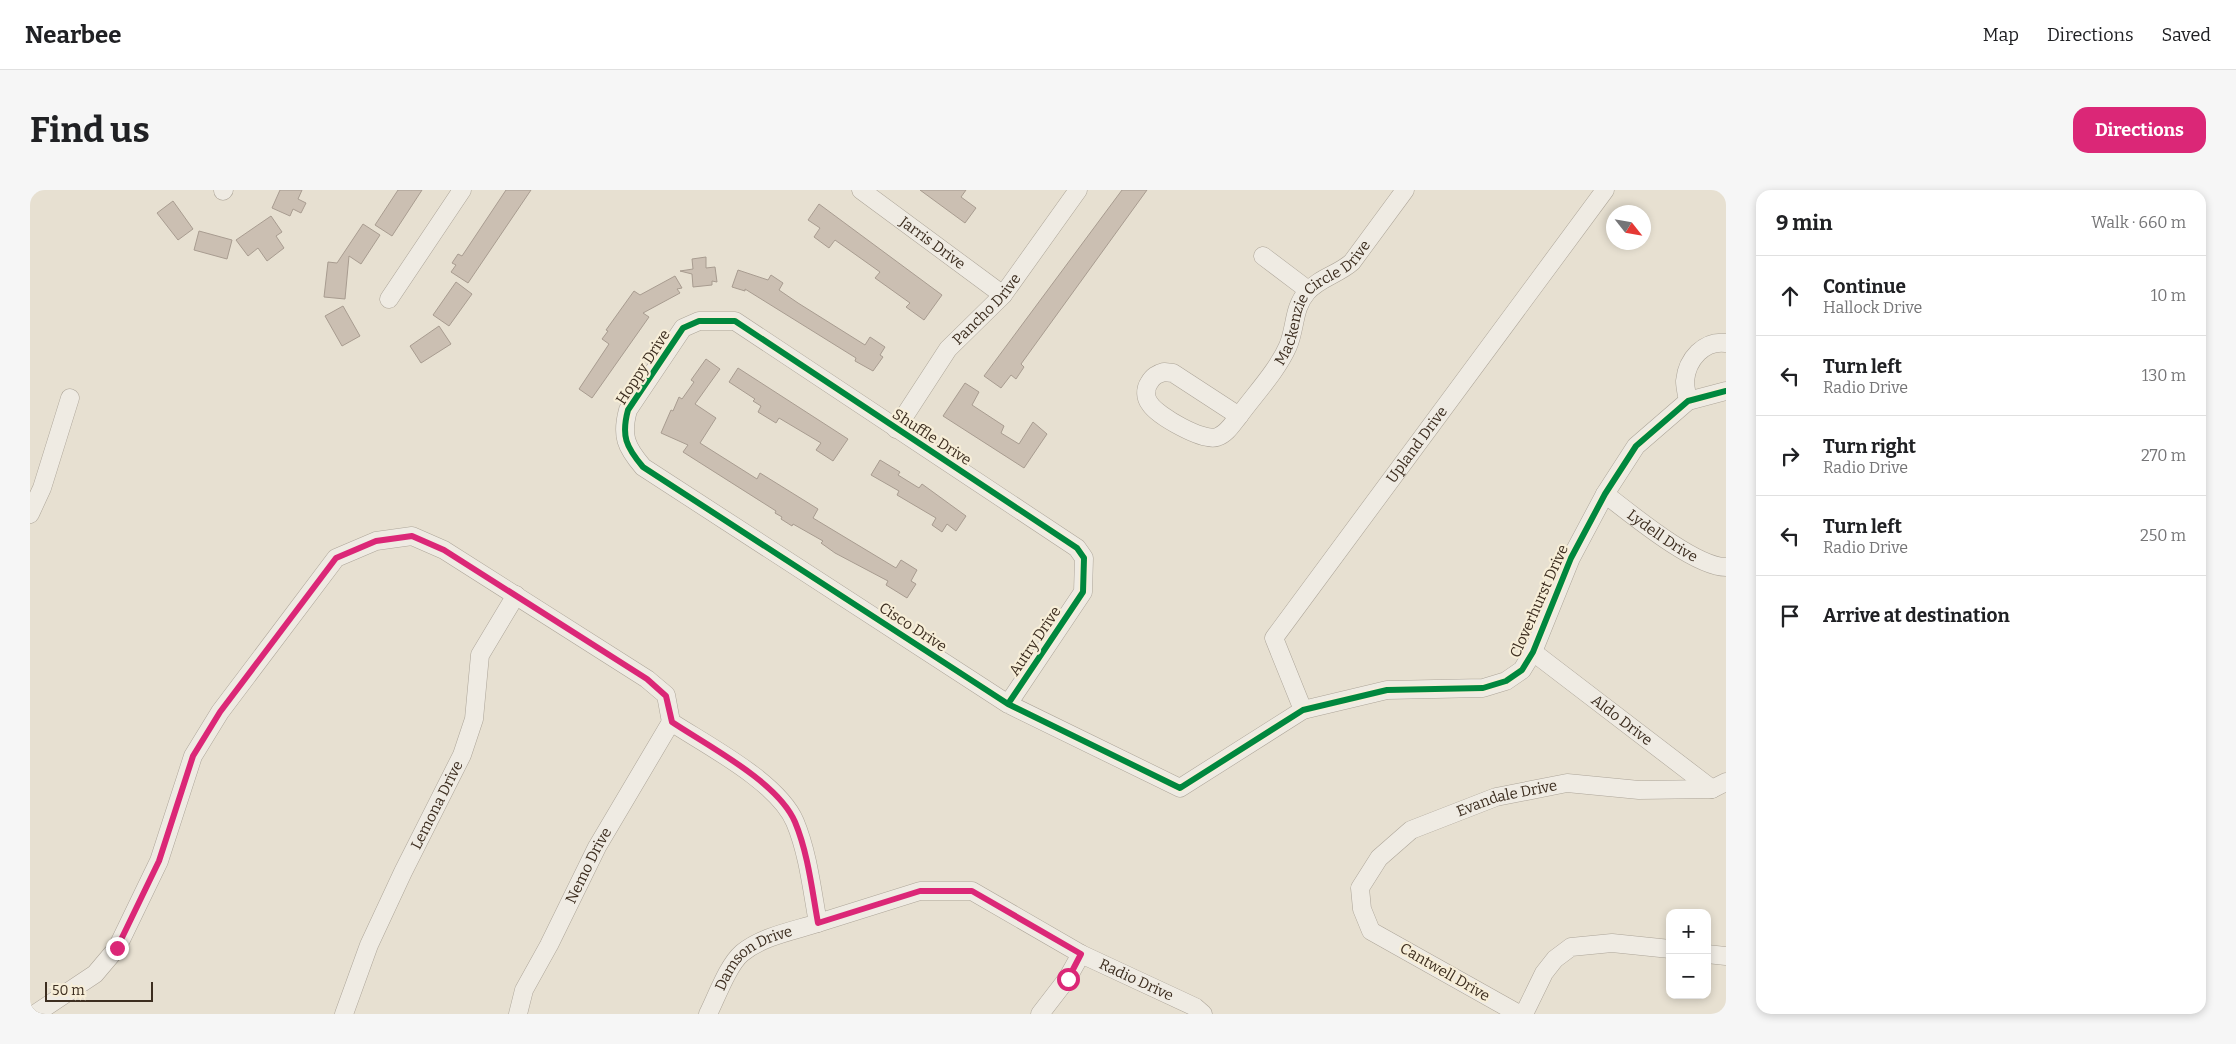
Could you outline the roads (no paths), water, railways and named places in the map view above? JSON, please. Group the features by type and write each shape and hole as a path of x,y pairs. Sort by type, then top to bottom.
{"street":[{"path":"389,299 462,190"},
{"name":"Jarris Drive","path":"861,190 1003,295"},
{"name":"Pancho Drive","path":"896,429 948,350 1003,295 1078,190"},
{"name":"Mackenzie Circle Drive","path":"1238,416 1173,373 1158,373 1147,387 1146,396 1150,404 1190,432 1199,436 1218,437 1227,431 1238,416 1288,346 1296,311 1308,290 1344,270 1352,262 1406,190"},
{"name":"Upland Drive","path":"1303,710 1274,638 1605,190"},
{"path":"1263,256 1308,290"},
{"name":"Hoppy Drive","path":"644,467 630,452 625,436 624,422 628,410 683,328 699,321 735,321"},
{"name":"Shuffle Drive","path":"735,321 1078,548 1084,558 1083,592"},
{"path":"1688,401 1685,381 1690,363 1700,349 1716,342 1726,343"},
{"name":"Cloverhurst Drive","path":"1180,788 1303,710 1387,690 1496,686 1522,670 1533,652 1571,558 1606,494 1636,446 1688,401 1726,391"},
{"path":"30,514 42,488 70,398"},
{"name":"Cisco Drive","path":"644,467 1008,704 1180,788"},
{"name":"Lydell Drive","path":"1606,494 1677,547 1709,564 1726,567"},
{"path":"35,1014 62,998 95,974 117,948 159,861 193,756 220,712 336,558 376,541 412,536 444,550 647,679 666,696 672,722 767,784 795,821 805,857 818,923"},
{"name":"Autry Drive","path":"1008,704 1083,592"},
{"name":"Lemona Drive","path":"344,1014 369,945 402,872 462,755 474,719 480,655 516,595"},
{"name":"Aldo Drive","path":"1533,652 1719,786"},
{"name":"Nemo Drive","path":"518,1014 524,990 549,945 597,847 672,722"},
{"name":"Evandale Drive","path":"1371,931 1362,909 1360,888 1379,858 1410,830 1496,797 1567,783 1638,790 1719,786"},
{"name":"Radio Drive","path":"818,923 920,891 972,891 1081,954 1195,1007 1203,1014"},
{"name":"Damson Drive","path":"708,1014 728,973 741,954 762,941 818,923"},
{"name":"Cantwell Drive","path":"1371,931 1518,1014"},
{"path":"1524,1014 1544,974 1555,959 1571,947 1612,943 1666,949"},
{"path":"1040,1014 1068,979 1081,954"},
{"path":"1711,954 1726,956"}]}
